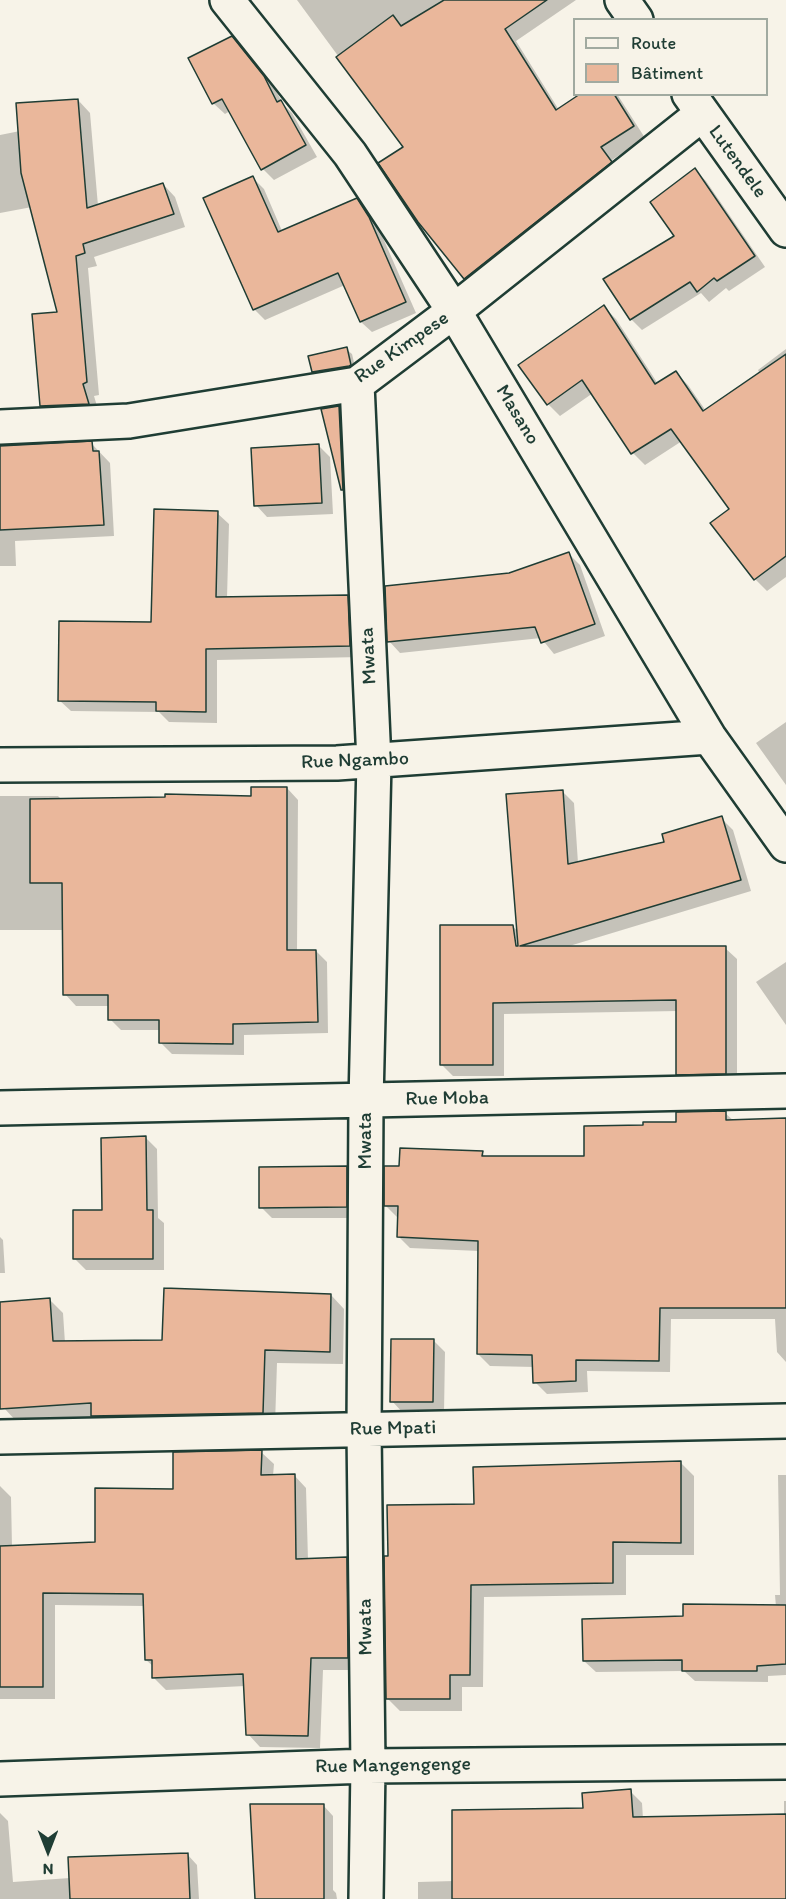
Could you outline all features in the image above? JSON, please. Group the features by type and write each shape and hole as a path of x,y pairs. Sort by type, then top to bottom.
{"street":[{"name":"Masano","path":"227,0 350,154 454,311 709,737 786,845"},
{"path":"622,0 635,18"},
{"name":"Rue Kimpese","path":"0,427 129,421 357,384 454,311 695,104"},
{"name":"Lutendele","path":"695,104 786,230"},
{"name":"Mwata","path":"357,384 374,762 366,1101 364,1430 368,1766 366,1899"},
{"name":"Rue Ngambo","path":"0,765 374,762 709,737"},
{"name":"Rue Moba","path":"0,1108 786,1091"},
{"name":"Rue Mpati","path":"0,1437 786,1421"},
{"name":"Rue Mangengenge","path":"0,1779 368,1766 786,1762"}],"building":[{"path":"444,0 547,0 505,29 556,110 577,96 615,96 634,126 601,147 612,162 464,279 418,222 378,163 403,147 336,57 393,15 401,26"},
{"path":"232,36 264,76 277,102 281,100 306,145 261,170 222,99 212,104 188,58"},
{"path":"78,99 87,208 163,183 174,214 83,244 85,253 76,256 87,382 83,384 89,404 40,406 32,314 57,312 21,173 16,103"},
{"path":"695,168 755,256 717,281 714,278 697,292 690,282 630,320 603,279 674,236 650,202"},
{"path":"253,176 278,232 357,198 369,217 406,302 360,322 338,273 253,310 203,198"},
{"path":"604,305 655,384 676,371 703,411 786,354 786,556 754,580 710,523 729,509 671,429 631,454 582,380 547,405 518,365"},
{"path":"347,347 351,365 312,372 308,356"},
{"path":"339,406 343,490 341,490 321,409"},
{"path":"92,441 93,451 99,451 104,525 0,530 0,446"},
{"path":"319,444 322,503 254,506 251,448"},
{"path":"154,509 218,511 216,597 348,595 350,646 206,649 206,712 156,711 156,702 58,701 59,621 151,622"},
{"path":"569,552 595,624 541,643 535,627 387,642 385,586 509,573"},
{"path":"251,787 287,787 287,950 316,950 318,1022 233,1024 233,1044 159,1043 159,1020 108,1020 108,995 63,995 62,883 30,883 30,799 165,797 165,794 251,796"},
{"path":"563,790 568,864 664,842 662,834 722,816 741,880 520,946 726,946 726,1074 676,1075 676,1000 493,1003 493,1065 440,1065 440,925 513,925 516,946 518,946 506,794"},
{"path":"726,1111 726,1120 786,1118 786,1308 660,1308 659,1361 576,1360 576,1381 533,1383 532,1355 477,1354 478,1241 397,1237 398,1206 384,1206 384,1166 399,1166 400,1148 483,1151 482,1156 584,1156 584,1126 676,1122 676,1112"},
{"path":"146,1136 147,1210 153,1210 153,1259 73,1259 73,1210 102,1210 101,1138"},
{"path":"347,1166 347,1207 259,1208 259,1167"},
{"path":"164,1288 331,1294 330,1352 265,1350 263,1413 91,1416 91,1403 0,1409 0,1302 50,1298 53,1341 162,1340"},
{"path":"391,1339 434,1339 433,1402 390,1402"},
{"path":"262,1450 261,1475 295,1474 296,1559 347,1557 348,1658 311,1658 308,1736 246,1735 243,1674 152,1678 152,1660 145,1660 143,1594 43,1593 43,1687 0,1687 0,1546 95,1542 95,1488 173,1489 173,1452"},
{"path":"681,1461 681,1543 613,1542 613,1583 471,1585 470,1675 450,1675 450,1699 386,1699 384,1556 388,1556 387,1505 474,1504 473,1467"},
{"path":"683,1604 786,1605 786,1664 757,1666 757,1671 682,1671 682,1660 583,1661 582,1619 683,1616"},
{"path":"631,1789 633,1817 786,1814 786,1899 452,1899 452,1810 583,1808 582,1793"},
{"path":"250,1804 324,1804 324,1899 255,1899"},
{"path":"188,1853 190,1899 70,1899 68,1857"}]}
